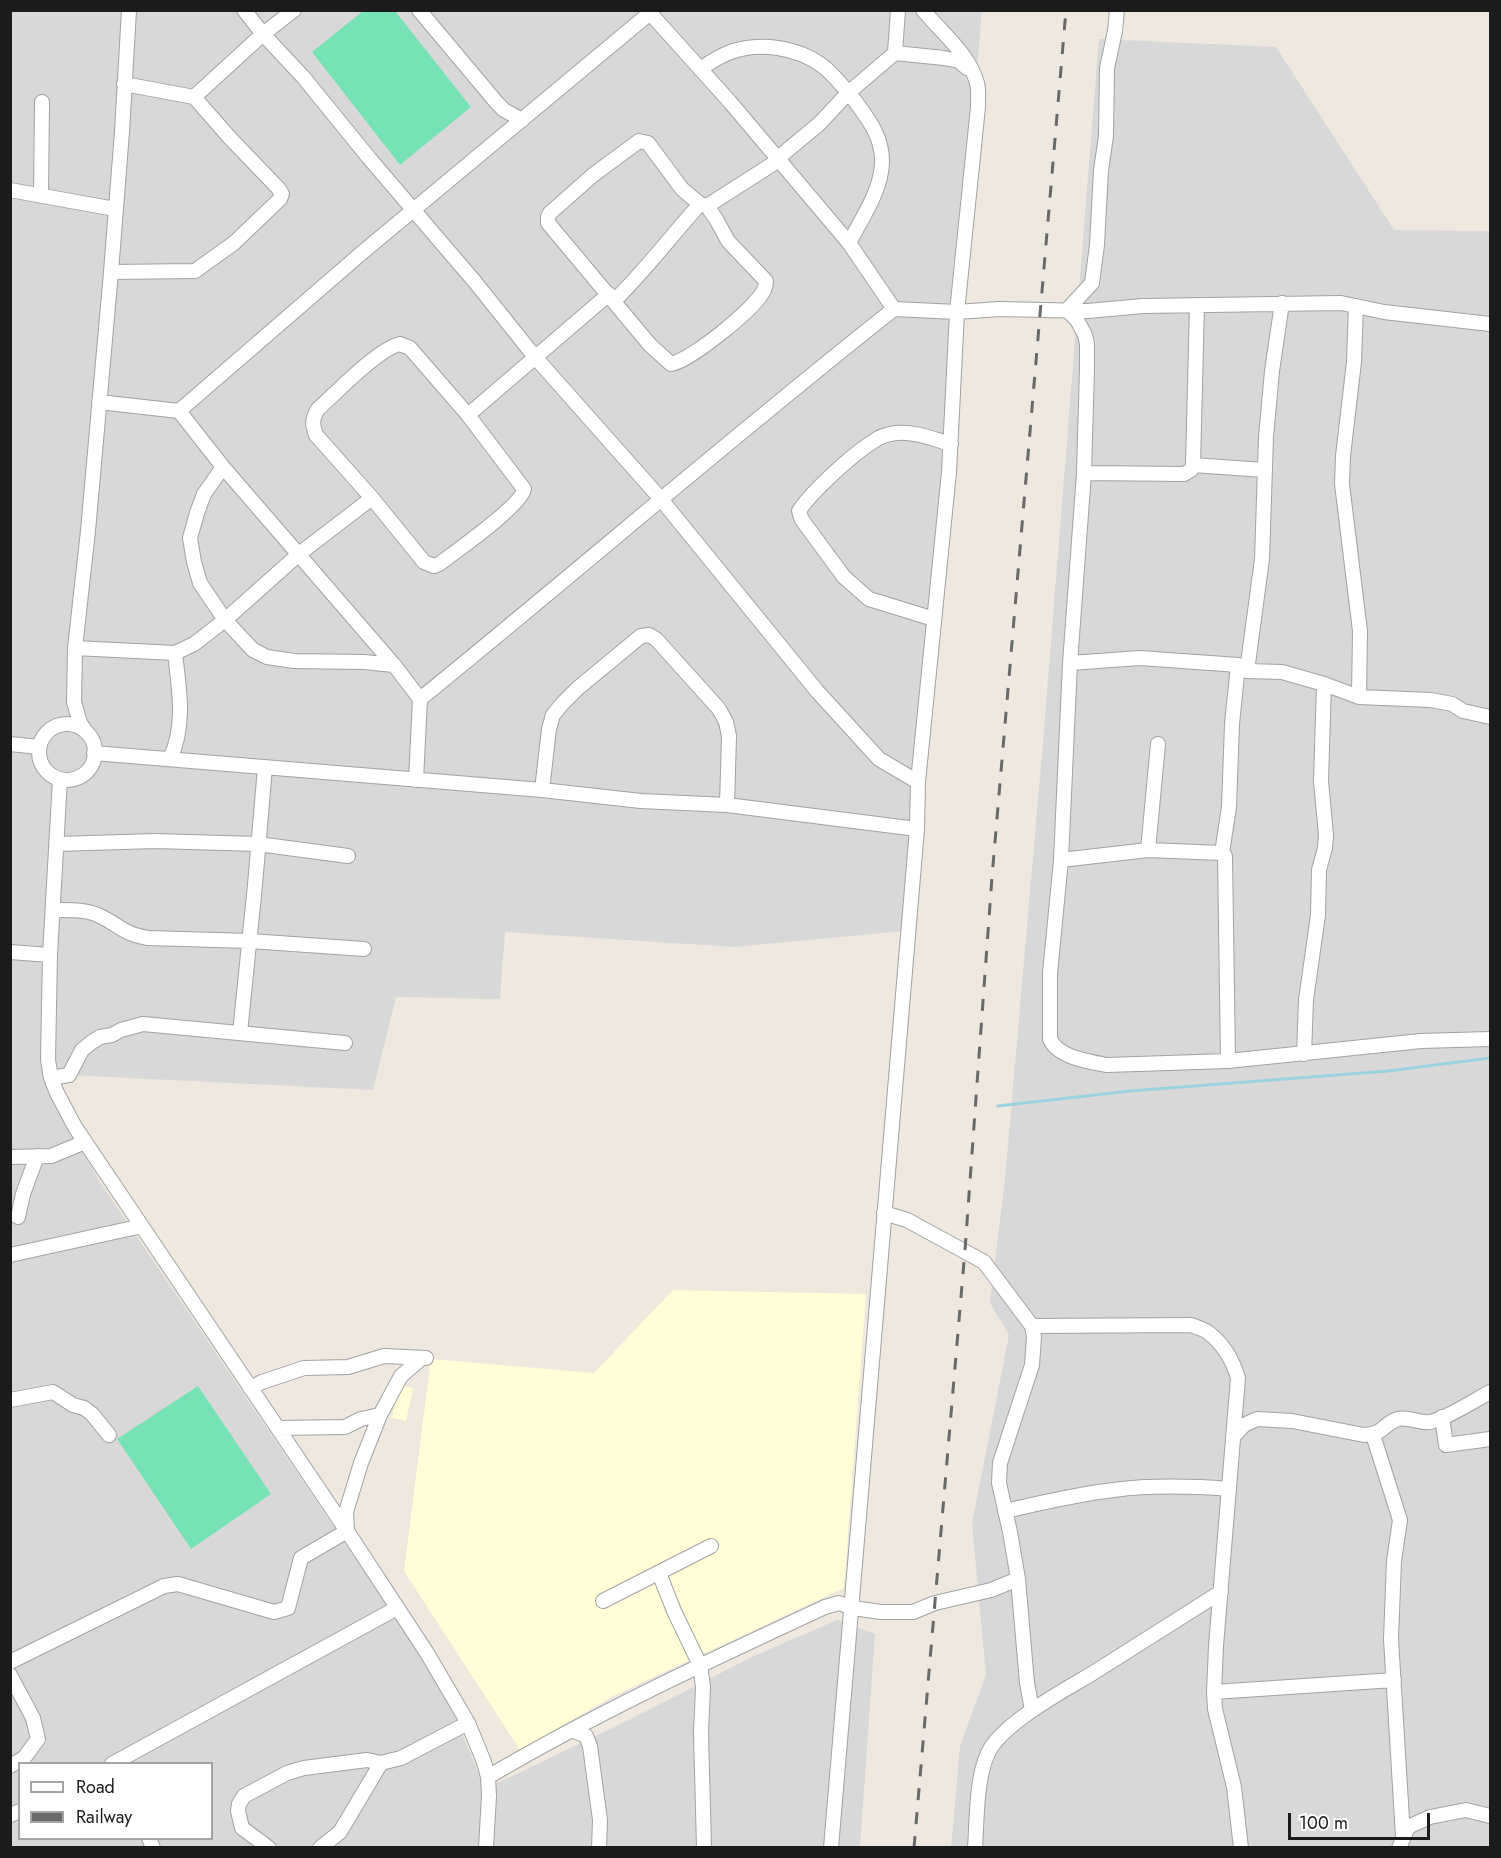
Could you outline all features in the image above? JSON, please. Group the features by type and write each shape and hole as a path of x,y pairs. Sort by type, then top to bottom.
{"street":[{"path":"74,702 61,720 44,736 39,747 40,759 45,770 60,779 74,779 81,776 90,766 94,753 93,741 80,723 74,702 75,648 111,272 129,10"},
{"path":"244,10 304,78 535,357 660,498 782,649 870,752 918,782"},
{"path":"194,97 263,34 294,10"},
{"path":"419,10 497,103 504,110 522,120"},
{"path":"468,415 535,357 633,283 671,236 703,205 779,160 784,153 819,124 848,93 895,53 898,10"},
{"path":"831,1848 917,829 918,782 951,444 957,312 964,228 978,107 977,84 969,66 949,38 923,10"},
{"path":"1067,310 1092,283 1106,136 1107,68 1118,10"},
{"path":"179,411 413,210 650,12 849,243 894,309"},
{"path":"700,69 730,52 746,48 775,48 802,53 824,67 848,93 874,126 880,141 882,162 880,181 849,243"},
{"path":"895,53 959,61 973,74"},
{"path":"111,272 195,271 234,243 280,199 282,194 194,97 124,84"},
{"path":"41,195 42,102"},
{"path":"639,141 648,143 682,189 703,205 716,219 728,241 766,281 764,291 756,302 730,326 687,357 671,364 650,345 611,298 555,233 548,223 548,216 593,175 639,141"},
{"path":"10,190 116,209"},
{"path":"1228,1061 1225,856 1222,854 1229,807 1232,724 1262,559 1264,470 1272,371 1282,303"},
{"path":"420,699 563,582 660,498 894,309 957,312 999,309 1088,311 1143,306 1341,303 1384,312 1491,324"},
{"path":"1084,473 1184,474 1191,470 1193,465 1197,305"},
{"path":"1356,306 1354,362 1342,484 1360,631 1359,697"},
{"path":"1067,310 1077,320 1087,344 1088,368 1084,473 1070,663 1061,860 1050,973 1048,1020 1052,1045 1059,1052 1107,1065 1228,1061 1421,1041 1491,1039"},
{"path":"405,345 468,415 524,489 522,496 491,524 434,566 424,562 372,498 316,435 312,425 318,409 366,366 392,346 405,345"},
{"path":"99,402 179,411 223,467 394,665 420,699 416,780"},
{"path":"934,619 869,598 844,577 802,520 799,511 834,474 875,440 886,435 914,434 951,444"},
{"path":"1193,465 1264,470"},
{"path":"223,467 204,494 190,537 200,583 225,620 253,650 267,657 294,661 394,665"},
{"path":"75,648 175,653 194,644 225,620 299,554 372,498"},
{"path":"542,790 549,729 553,715 578,688 641,636 649,635 656,639 680,665 726,722 729,736 727,805"},
{"path":"170,759 179,737 180,724 180,698 175,653"},
{"path":"1070,663 1140,658 1282,672 1359,697 1431,700 1452,704 1463,711 1491,717"},
{"path":"1304,1054 1306,1000 1318,915 1319,870 1326,842 1321,781 1324,684"},
{"path":"53,728 70,724 86,732"},
{"path":"10,744 39,747"},
{"path":"1148,850 1158,744"},
{"path":"94,753 542,790 641,801 727,805 917,829"},
{"path":"240,1033 265,767"},
{"path":"60,779 47,1034 51,1078 85,1142 279,1428 427,1653 468,1723 488,1777 489,1817 486,1848"},
{"path":"57,844 155,841 258,844 348,856"},
{"path":"1061,860 1148,850 1222,854"},
{"path":"53,910 99,915 131,935 148,938 250,941 364,949"},
{"path":"10,952 50,956"},
{"path":"51,1078 69,1075 82,1050 100,1037 143,1024 345,1043"},
{"path":"10,1157 51,1156 85,1142"},
{"path":"18,1216 37,1156"},
{"path":"884,1213 907,1220 984,1262 1032,1326 1034,1337 1032,1365 1000,1462 999,1483 1018,1580 1027,1683 1032,1710"},
{"path":"10,1255 142,1226"},
{"path":"1032,1326 1191,1324 1208,1333 1227,1353 1234,1366 1238,1378 1214,1692 1215,1709 1234,1787 1241,1848"},
{"path":"250,1388 304,1368 348,1367 384,1356 426,1358 401,1376 380,1415 361,1463 346,1512 346,1531"},
{"path":"10,1400 53,1392 92,1414 110,1435"},
{"path":"1233,1437 1250,1421 1257,1419 1292,1421 1373,1435 1382,1431 1394,1420 1402,1418 1431,1422 1491,1392"},
{"path":"279,1428 345,1427 361,1419 380,1415"},
{"path":"1442,1417 1446,1445 1491,1439"},
{"path":"1373,1435 1400,1520 1393,1572 1391,1639 1401,1842"},
{"path":"1005,1511 1116,1489 1150,1486 1229,1490"},
{"path":"10,1662 164,1586 178,1584 274,1612 281,1611 288,1608 301,1558 346,1531"},
{"path":"603,1601 711,1546"},
{"path":"659,1573 700,1665 703,1687 701,1732 704,1848"},
{"path":"488,1777 532,1751 700,1665 825,1607 839,1603 853,1608 880,1612 913,1612 1018,1580"},
{"path":"975,1848 984,1767 989,1751 999,1737 1032,1710 1221,1592"},
{"path":"116,1762 397,1608"},
{"path":"10,1675 14,1694 33,1718 38,1739 24,1758 10,1767"},
{"path":"1214,1692 1394,1680"},
{"path":"268,1848 242,1828 238,1811 244,1796 287,1773 304,1768 368,1760 381,1763 408,1755 468,1723"},
{"path":"572,1731 586,1736 590,1746 600,1820 599,1848"},
{"path":"320,1848 340,1832 381,1763"},
{"path":"1401,1842 1408,1827 1430,1817 1466,1810 1491,1816"}],"shaded area":[{"path":"11,11 982,11 904,931 734,947 505,932 500,999 396,997 373,1090 69,1075 51,1078 43,1075 99,1181 447,1697 485,1789 631,1719 752,1657 837,1620 875,1634 860,1847 11,1848"},
{"path":"1099,39 1276,47 1394,230 1490,231 1490,1847 951,1848 960,1746 986,1675 972,1523 1009,1335 990,1303 1005,1179 1043,742"},
{"path":"673,1290 866,1294 844,1588 615,1695 520,1750 404,1571 431,1359 594,1373"},
{"path":"399,1385 413,1388 406,1421 392,1418"}],"green space":[{"path":"363,11 395,11 471,107 400,165 312,52"},
{"path":"198,1386 271,1494 191,1549 117,1439"}],"waterway":[{"path":"998,1106 1130,1091 1388,1071 1490,1058"}],"railway":[{"path":"914,1848 965,1250 992,877 1066,10"}]}
